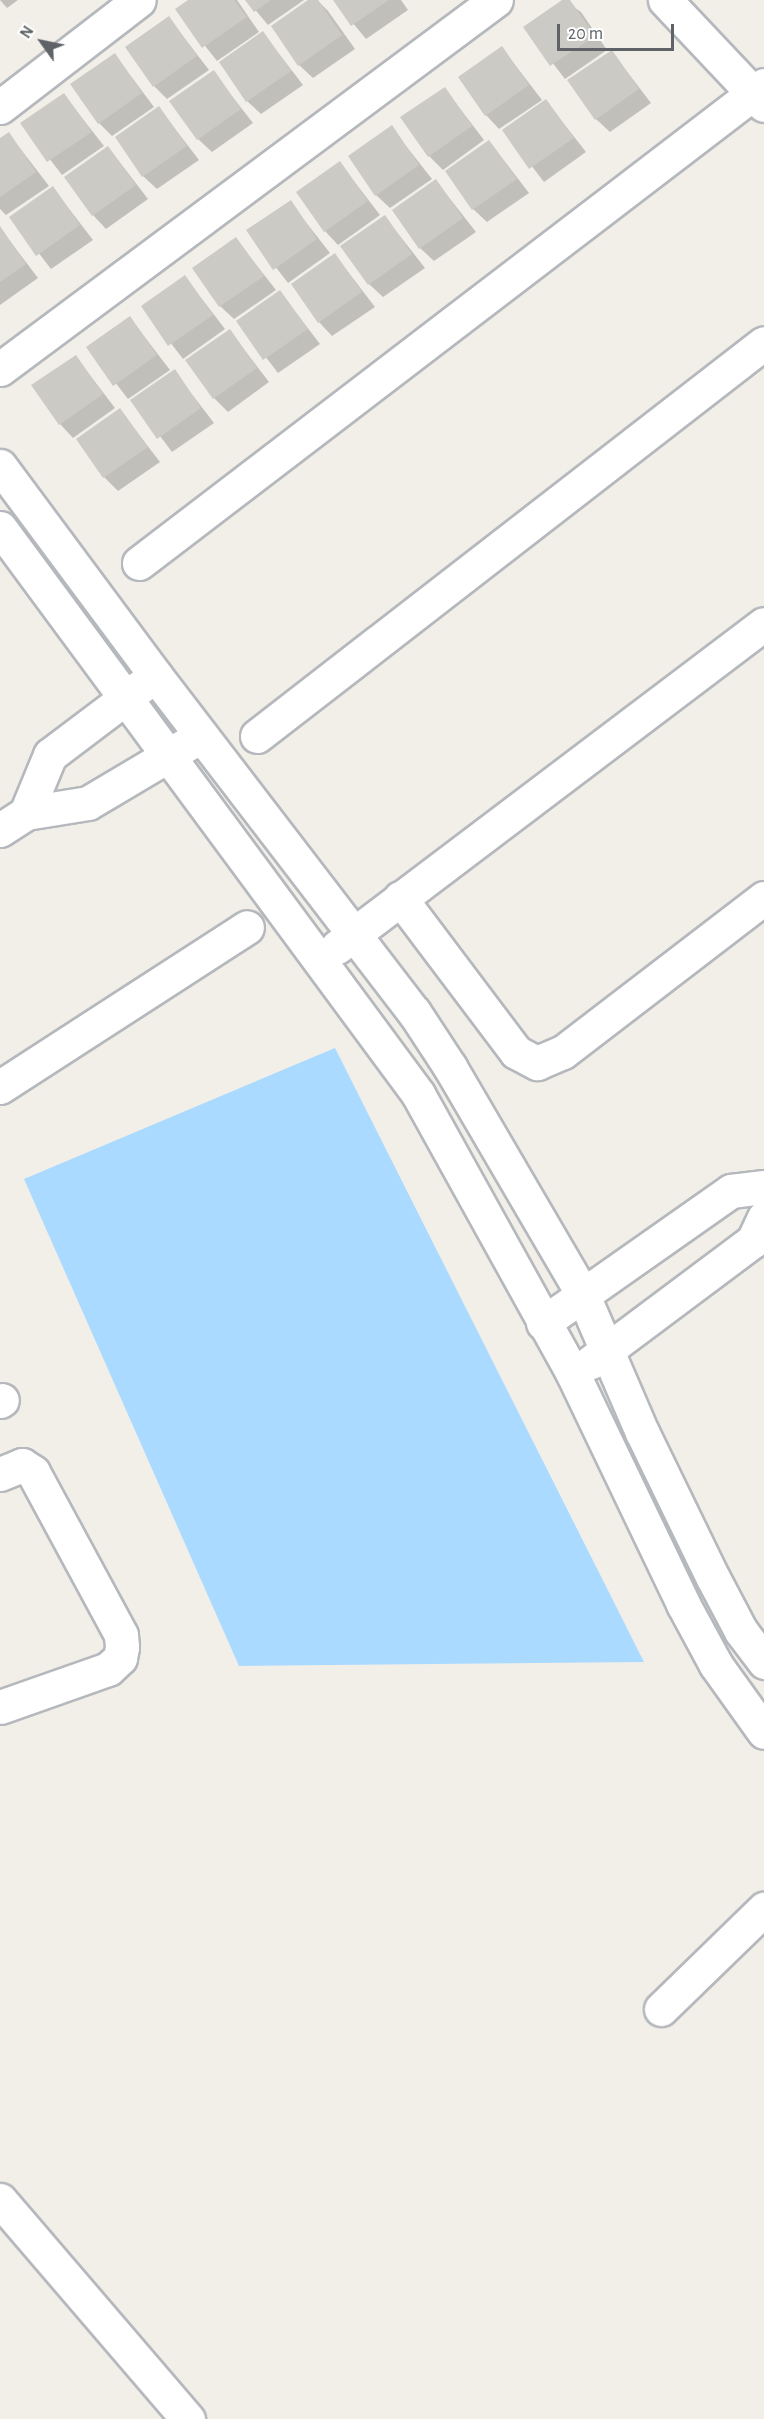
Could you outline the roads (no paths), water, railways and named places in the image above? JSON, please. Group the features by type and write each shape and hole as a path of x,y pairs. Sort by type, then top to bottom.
{"street":[{"path":"0,107 139,0"},
{"path":"0,369 496,0"},
{"path":"139,563 761,95 664,0"},
{"path":"257,736 764,342"},
{"path":"0,466 155,675 356,934 450,1067 582,1293 609,1350 642,1432 713,1578 741,1631 764,1662"},
{"path":"0,528 321,958 418,1094 573,1374 683,1604 716,1665 764,1732"},
{"path":"321,958 356,934 400,898 764,624"},
{"path":"13,822 50,755 155,675"},
{"path":"13,822 88,803 170,756 202,734"},
{"path":"400,898 516,1052 537,1063 563,1052 764,898"},
{"path":"0,1087 247,927"},
{"path":"543,1323 582,1293 731,1191 764,1187"},
{"path":"573,1374 609,1350 753,1241 764,1217"},
{"path":"0,1474 22,1465 33,1472 121,1635 122,1647 120,1658 108,1669 0,1707"},
{"path":"661,2009 764,1909"},
{"path":"0,2200 188,2419"}],"water":[{"path":"335,1048 644,1662 239,1666 24,1179"}]}
